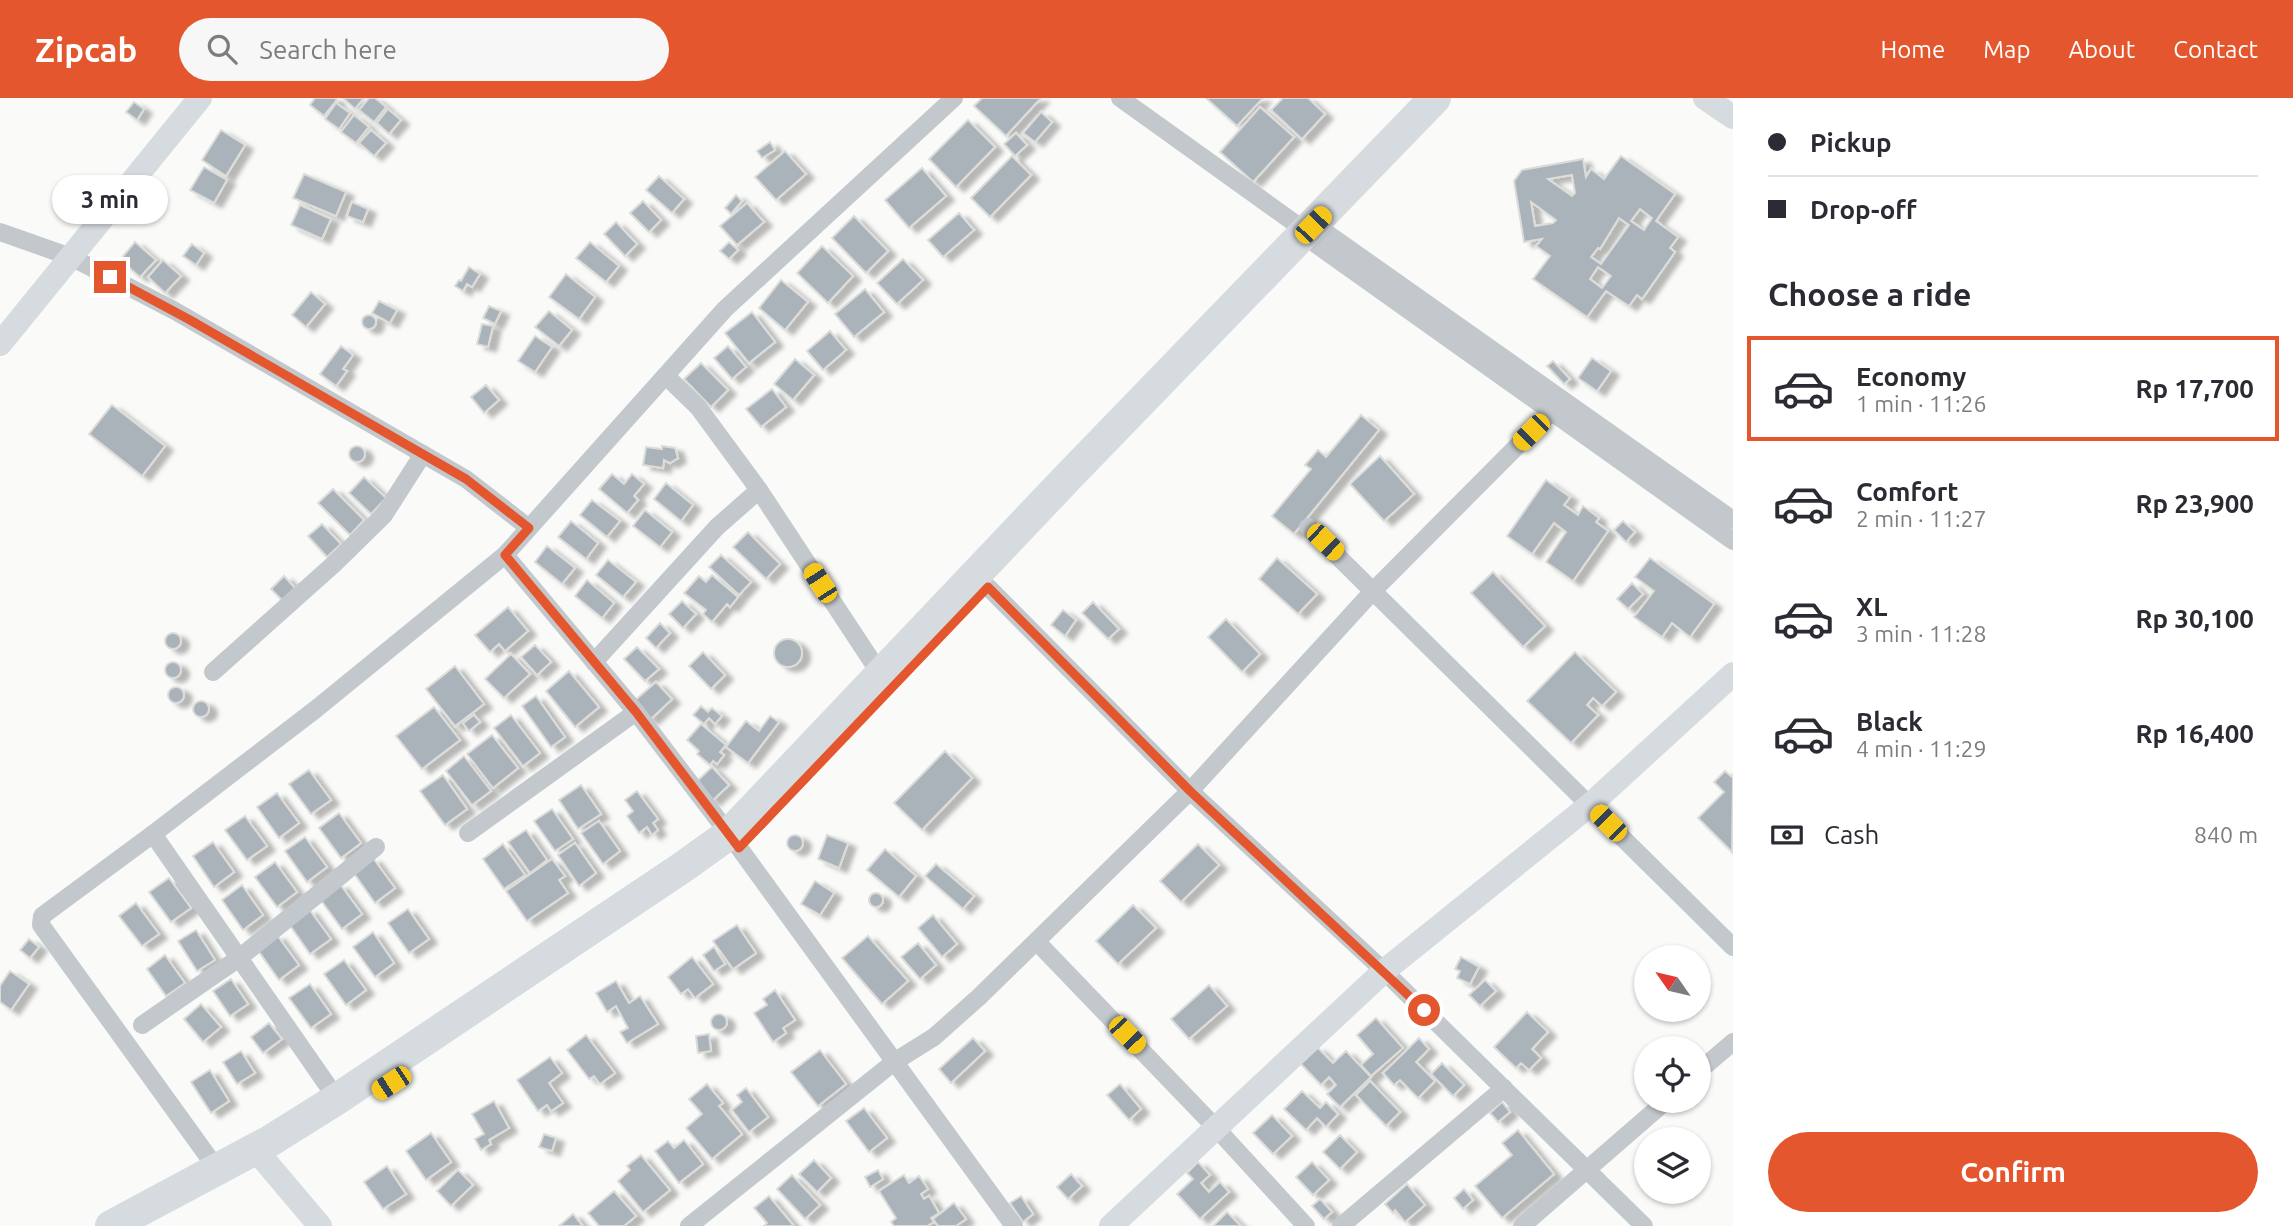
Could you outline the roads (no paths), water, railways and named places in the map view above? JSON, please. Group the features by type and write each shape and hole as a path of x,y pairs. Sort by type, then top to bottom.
{"highway":[{"path":"149,1226 261,1156 414,1069 694,882 988,587 1435,98"},
{"path":"111,1226 217,1169 261,1156 337,1099 684,867 734,841 881,675 1069,476 1312,233 1459,98"}],"street":[{"path":"0,344 200,98"},
{"path":"217,1169 40,923 42,916 316,709 505,555 746,288 954,98"},
{"path":"1120,98 1556,405 1733,520"},
{"path":"1705,98 1733,117"},
{"path":"0,232 71,257 175,311 466,479 529,528"},
{"path":"666,376 698,407 760,490 881,675"},
{"path":"1556,405 1733,541"},
{"path":"689,1226 894,1062 934,1037 1037,942 1190,791 1374,590 1556,405"},
{"path":"213,673 384,515 423,454"},
{"path":"594,662 717,527 760,490"},
{"path":"1308,527 1733,947"},
{"path":"505,555 636,712 734,841 1014,1226"},
{"path":"988,587 1190,791 1384,971 1644,1226"},
{"path":"1111,1226 1384,971 1590,805 1733,674"},
{"path":"468,833 636,712"},
{"path":"153,834 337,1099"},
{"path":"142,1025 239,958 376,847"},
{"path":"1037,942 1306,1226"},
{"path":"1711,1061 1733,1042"},
{"path":"1341,1226 1504,1087"},
{"path":"1522,1226 1652,1113"},
{"path":"261,1156 320,1226"}]}
